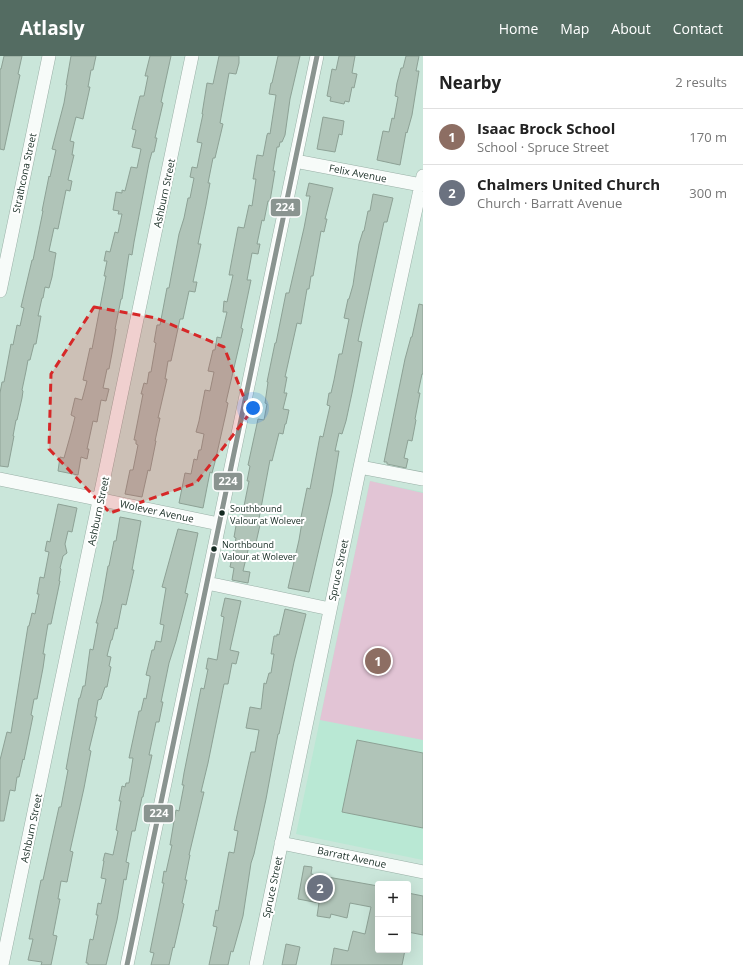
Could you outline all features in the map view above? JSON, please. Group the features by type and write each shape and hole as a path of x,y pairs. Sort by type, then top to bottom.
{"street":[{"name":"Strathcona Street","path":"0,291 49,56"},
{"name":"Ashburn Street","path":"2,965 192,56"},
{"path":"127,965 317,56"},
{"name":"Felix Avenue","path":"295,161 422,180"},
{"name":"Spruce Street","path":"256,965 360,466 422,180"},
{"path":"360,466 423,480"},
{"name":"Wolever Avenue","path":"0,479 219,524"},
{"path":"207,583 330,609"},
{"name":"Barratt Avenue","path":"282,843 423,872"}],"highlighted area":[{"path":"94,307 156,318 224,347 250,413 196,483 110,513 49,449 51,374"}],"shaded area":[{"path":"370,481 423,492 423,860 296,834"},
{"path":"370,481 423,493 423,740 320,720"}],"building":[{"path":"4,56 22,56 18,74 20,75 4,150 0,149 0,69"},
{"path":"71,56 96,56 93,70 91,70 88,87 90,87 83,119 76,117 70,141 74,142 72,155 74,155 68,180 72,181 70,191 66,190 58,229 54,228 49,251 56,253 52,277 49,288 45,287 42,298 38,316 41,316 36,344 34,344 30,360 28,360 8,467 0,466 0,393 2,382 4,382 11,344 13,345 17,325 20,326 24,308 21,307 33,260 49,176 50,177 56,150 52,149 64,103"},
{"path":"150,56 171,56 161,102 163,103 155,138 157,138 154,152 152,152 149,163 132,255 129,254 109,369 107,369 103,388 109,389 106,401 101,400 97,422 93,421 87,449 89,449 87,459 81,457 78,475 58,471 60,457 64,458 71,433 75,417 71,415 75,398 82,400 87,381 83,380 90,348 92,349 106,276 104,276 107,261 104,261 106,251 110,252 115,232 118,233 122,214 118,214 119,211 113,210 116,192 122,193 122,190 125,191 131,167 137,168 141,149 132,147 136,130 132,129 140,96 144,96 148,76 145,76"},
{"path":"219,56 239,56 239,63 236,74 229,73 220,123 223,124 215,158 213,158 208,183 210,183 198,244 201,244 193,282 197,282 195,292 189,291 183,319 180,319 171,361 168,361 165,379 167,379 158,418 160,418 156,441 150,471 148,470 142,497 125,494 130,470 133,470 138,445 136,444 136,440 134,440 143,394 141,394 144,383 147,384 149,372 151,372 156,343 154,342 157,325 160,325 167,288 169,288 179,234 188,198 190,198 194,178 190,177 192,167 197,168 202,143 197,142 203,114 207,83 213,84"},
{"path":"278,56 300,56 290,99 285,135 282,142 280,142 279,147 277,147 270,201 268,201 264,221 262,220 257,244 260,244 258,254 252,253 247,280 251,280 241,328 243,329 226,402 228,403 226,413 212,473 210,472 203,508 179,503 185,473 191,474 194,459 197,460 199,450 201,450 204,434 196,432 205,390 210,391 214,372 208,371 213,350 215,350 217,337 221,338 227,312 223,312 224,301 227,302 233,275 229,275 238,227 244,228 249,205 252,206 256,179 253,179 257,155 263,156 267,135 268,133 270,134 276,95 269,94"},
{"path":"339,56 355,56 352,73 357,74 354,88 352,87 349,102 345,101 344,104 330,101 331,97 327,96 332,69 336,70"},
{"path":"406,56 419,56 416,71 419,71 412,115 407,133 406,132 400,165 377,160 383,131 389,132 392,118 394,119 398,97 395,96 397,83"},
{"path":"323,117 344,121 342,135 339,134 335,152 317,149"},
{"path":"309,183 333,188 325,219 327,219 324,232 321,231 313,276 311,276 309,289 307,289 301,324 297,323 285,377 287,377 284,393 287,393 283,409 289,410 286,424 283,434 279,433 272,461 270,460 255,547 249,546 243,571 250,572 248,583 232,580 234,568 230,567 236,538 234,537 237,520 241,521 249,481 247,481 250,466 248,465 258,419 264,420 267,404 265,403 267,382 286,293 289,293 304,228 310,196 306,196"},
{"path":"373,194 393,198 387,222 384,222 358,341 362,342 346,421 342,434 339,433 335,451 339,451 332,493 309,592 288,588 299,540 302,522 300,522 307,488 310,489 320,436 323,437 330,406 327,405 329,393 331,393 339,354 342,354 349,319 344,318 353,285 359,244 364,231 368,211 370,211"},
{"path":"419,304 423,305 423,374 418,393 420,393 412,441 408,440 404,458 408,459 406,468 384,462 405,359 412,337"},
{"path":"58,504 77,508 72,532 68,531 65,544 67,553 63,556 60,568 60,581 51,624 48,624 43,654 45,654 43,668 37,699 34,699 31,715 33,716 24,760 23,759 19,777 17,777 15,791 10,790 4,821 0,821 0,760 7,732 11,733 28,626 32,613 35,614 39,594 37,594 40,577 44,578 49,552 45,551 47,541 50,542"},
{"path":"120,517 141,521 132,570 134,570 126,605 122,604 117,629 115,628 107,656 111,657 109,666 111,667 107,687 105,687 101,699 98,700 95,717 97,717 89,750 91,751 70,851 73,852 67,882 61,881 58,899 60,899 53,935 57,936 51,965 41,965 42,962 28,960 33,939 29,939 41,880 43,880 59,807 61,807 68,770 66,769 79,698 83,686 85,686 90,649 93,650 98,623 96,623 114,541 116,541"},
{"path":"178,529 198,533 185,593 188,594 169,663 161,702 163,702 159,722 156,722 149,755 152,755 135,831 132,831 126,862 129,863 126,880 124,879 117,920 106,965 88,965 88,963 86,963 90,939 93,940 98,915 96,915 98,903 101,904 106,879 101,878 103,861 105,853 113,855 118,831 116,830 122,786 125,787 126,783 129,783 133,758 129,758 139,711 141,711 144,698 146,699 150,678 150,676 146,675 152,650 154,650 156,641 161,642 164,625 160,624 166,588 162,587"},
{"path":"225,598 241,601 230,650 239,652 236,664 232,663 228,684 224,684 201,792 204,792 189,855 185,880 187,880 182,903 184,904 174,948 173,947 169,965 151,965 154,953 150,952 164,883 162,883 164,871 166,872 172,845 170,845 176,810 179,811 184,785 182,785 184,773 201,688 204,689 208,669 206,669 208,658 217,660 224,617 221,616"},
{"path":"285,609 306,614 278,734 266,799 251,863 243,916 233,952 231,951 228,965 209,965 217,927 213,926 216,910 218,911 229,852 234,853 238,831 234,830 236,820 251,752 255,752 259,730 246,728 250,707 261,709 264,683 266,684 269,673 271,673 274,654 271,654 274,636 277,636 277,634 279,635"},
{"path":"357,740 423,753 423,828 342,812"},
{"path":"304,866 312,867 311,874 375,885 375,953 404,953 402,965 331,965 334,948 348,951 353,931 365,934 371,907 350,903 347,918 331,914 330,918 317,916 319,903 298,899"},
{"path":"411,894 423,896 423,935 411,933"},
{"path":"286,944 300,947 296,965 282,965"}],"transit line":[{"name":"224","path":"127,965 317,56"}],"place":[{"name":"Southbound Valour at Wolever","path":"222,513"},
{"name":"Northbound Valour at Wolever","path":"214,549"},
{"name":"Isaac Brock School","path":"378,661"},
{"name":"Chalmers United Church","path":"320,888"}]}
